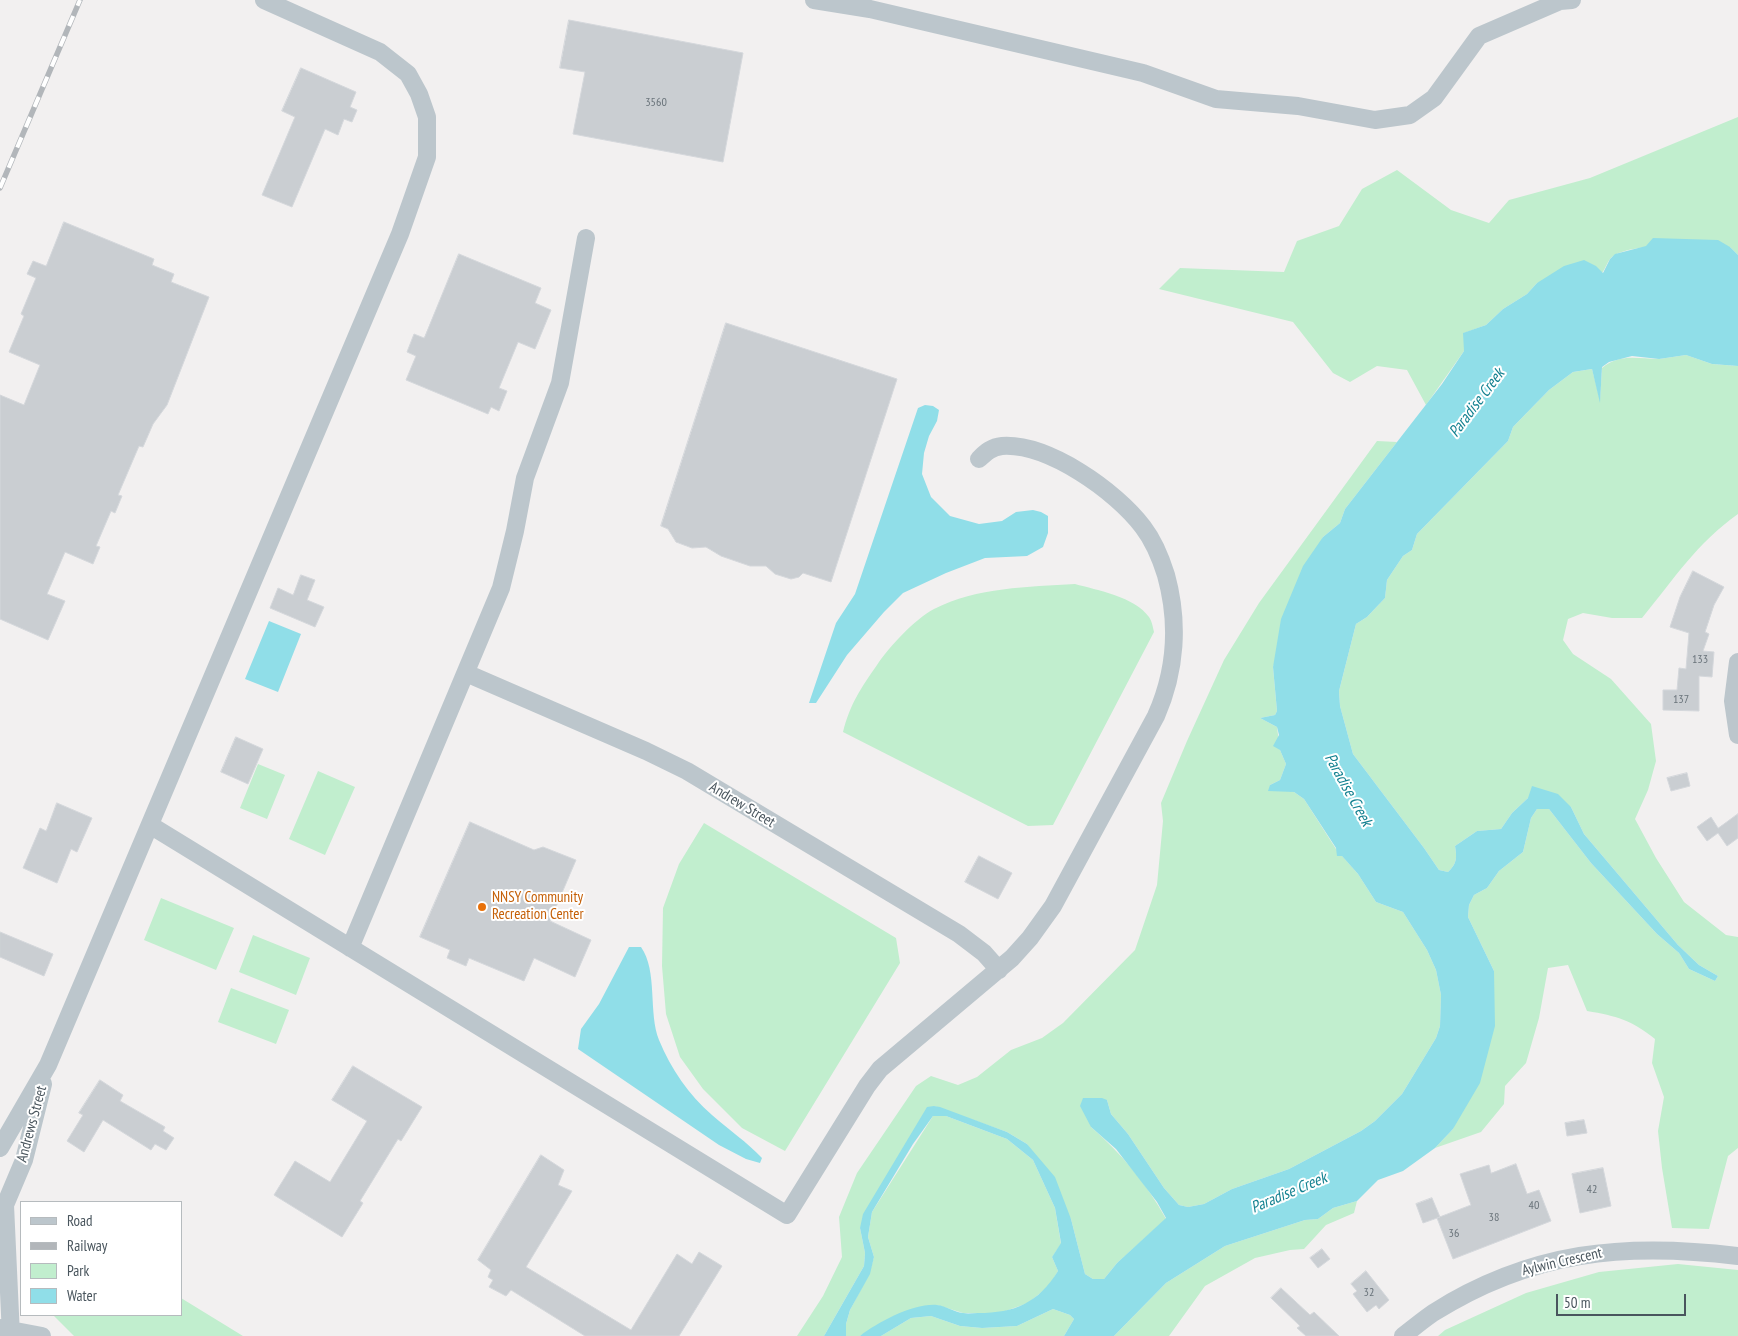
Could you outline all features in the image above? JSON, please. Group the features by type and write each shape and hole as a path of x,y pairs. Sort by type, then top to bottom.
{"street":[{"path":"48,1064 396,242 427,157 427,117 419,94 408,74 380,52 264,0"},
{"path":"814,0 870,9 1143,73 1216,99 1298,106 1375,120 1410,115 1434,98 1479,36 1560,1 1572,0"},
{"path":"350,948 501,588 515,531 525,478 560,383 586,238"},
{"path":"150,825 787,1215 867,1086 880,1069 1012,958 1030,938 1053,906 1156,716 1165,697 1170,678 1174,631 1172,602 1165,574 1156,551 1143,528 1125,507 1108,491 1084,474 1041,453 1017,447 1000,446 989,450 979,459"},
{"path":"1738,662 1736,702 1738,735"},
{"name":"Andrew Street","path":"466,673 646,751 687,771 958,934 984,953 999,970"},
{"name":"Andrews Street","path":"0,1148 48,1064"},
{"name":"Andrews Street","path":"8,1331 5,1205 24,1160 48,1064"},
{"name":"Aylwin Crescent","path":"1403,1336 1433,1313 1470,1293 1507,1275 1549,1262 1588,1254 1630,1249 1672,1250 1738,1256"},
{"path":"8,1331 42,1336"}],"green space":[{"path":"1738,117 1738,255 1730,247 1667,246 1632,249 1618,253 1610,259 1602,273 1537,283 1527,294 1503,309 1486,325 1464,333 1464,351 1426,405 1407,370 1377,366 1350,382 1333,373 1293,322 1159,289 1180,268 1284,272 1297,241 1339,226 1362,189 1397,170 1451,210 1489,223 1509,200 1590,178"},
{"path":"1686,355 1712,364 1738,366 1738,514 1723,525 1698,549 1642,618 1612,618 1583,613 1568,619 1563,640 1573,654 1611,679 1651,724 1656,761 1648,790 1635,819 1656,858 1684,902 1726,935 1738,937 1738,1148 1728,1156 1709,1229 1672,1228 1658,1131 1664,1097 1652,1063 1655,1039 1638,1027 1623,1020 1587,1011 1568,965 1548,968 1539,1018 1526,1063 1505,1086 1504,1104 1481,1132 1435,1148 1453,1129 1494,971 1468,917 1469,905 1474,895 1487,888 1499,871 1523,852 1531,818 1537,809 1549,809 1591,863 1657,934 1679,953 1689,969 1715,981 1718,976 1699,965 1678,945 1584,834 1571,807 1528,798 1512,813 1501,829 1477,831 1455,846 1456,857 1453,866 1448,872 1439,870 1353,754 1340,706 1339,691 1356,624 1367,617 1385,598 1387,580 1403,556 1412,550 1417,534 1508,441 1513,427 1549,390 1573,372 1592,369 1600,400 1602,368 1609,363 1623,359 1659,359"},
{"path":"1377,441 1397,442 1345,509 1340,523 1323,537 1273,667 1277,711 1275,715 1260,718 1277,727 1280,750 1286,764 1280,780 1270,785 1294,792 1304,799 1336,849 1358,874 1376,902 1403,912 1427,950 1436,970 1441,995 1440,1026 1436,1038 1402,1094 1375,1121 1361,1131 1289,1169 1232,1189 1204,1204 1188,1207 1179,1205 1164,1188 1128,1134 1111,1114 1107,1100 1091,1127 1113,1147 1133,1170 1166,1219 1117,1263 1104,1279 1093,1279 1085,1274 1071,1219 1027,1144 1007,1132 934,1106 860,1228 865,1253 864,1266 824,1336 797,1336 823,1296 842,1257 839,1217 857,1173 916,1086 931,1076 958,1085 977,1077 1011,1050 1042,1038 1063,1023 1135,950 1157,885 1163,821 1161,803 1224,660 1259,603"},
{"path":"1075,584 1115,595 1135,604 1149,617 1154,632 1053,825 1028,826 843,732 857,697 888,650 919,619 934,609 968,596 985,592 1021,587"},
{"path":"258,764 285,775 267,819 240,808"},
{"path":"318,771 355,787 325,855 289,839"},
{"path":"704,823 896,938 900,963 785,1151 742,1128 703,1089 680,1057 666,1014 662,966 663,908 679,864"},
{"path":"161,898 234,928 216,970 144,940"},
{"path":"253,935 310,958 296,995 239,972"},
{"path":"231,988 289,1010 276,1044 218,1022"},
{"path":"933,1116 946,1116 1007,1139 1033,1160 1055,1208 1061,1244 1052,1257 1058,1271 1049,1286 1028,1303 1000,1313 963,1313 937,1305 889,1319 860,1336 846,1336 846,1324 850,1310 869,1274 874,1257 868,1237 872,1212"},
{"path":"1357,1201 1354,1213 1326,1225 1304,1249 1290,1250 1255,1258 1205,1286 1169,1336 1114,1336 1166,1283 1225,1246 1305,1220 1318,1219 1333,1208"},
{"path":"1678,1264 1738,1270 1738,1336 1438,1336 1445,1330 1526,1293 1599,1272"},
{"path":"182,1299 243,1336 74,1336 54,1316 182,1316"},
{"path":"1053,1309 1070,1315 1074,1319 1064,1336 881,1336 911,1318 931,1316 960,1326 982,1328 1017,1326"}],"water":[{"name":"Paradise Creek","path":"1653,238 1718,240 1730,247 1738,255 1738,366 1712,364 1686,355 1659,359 1632,356 1609,362 1602,367 1600,403 1592,369 1573,372 1549,390 1513,427 1508,441 1417,534 1412,550 1403,556 1387,580 1385,598 1367,617 1356,624 1339,691 1340,706 1353,754 1439,870 1448,872 1451,869 1456,860 1455,846 1477,831 1501,829 1512,813 1528,798 1532,786 1558,794 1571,807 1584,834 1678,945 1699,965 1718,976 1715,981 1689,969 1679,953 1657,934 1591,863 1549,809 1537,809 1531,818 1523,852 1499,871 1487,888 1474,895 1469,905 1468,917 1494,971 1495,1026 1480,1083 1453,1129 1435,1148 1403,1171 1378,1180 1357,1201 1333,1208 1318,1219 1305,1220 1225,1246 1166,1283 1114,1336 1064,1336 1074,1319 1070,1315 1053,1309 1017,1326 982,1328 960,1326 931,1316 911,1318 881,1336 860,1336 897,1314 928,1305 937,1305 967,1313 991,1313 1014,1308 1034,1298 1058,1271 1052,1257 1061,1243 1055,1208 1033,1160 1007,1139 946,1116 933,1116 913,1144 872,1212 868,1237 874,1257 870,1274 850,1310 846,1324 846,1336 824,1336 864,1266 865,1253 860,1228 863,1214 927,1107 940,1107 1007,1132 1027,1144 1055,1177 1071,1219 1085,1274 1093,1279 1104,1279 1117,1263 1166,1218 1157,1202 1116,1149 1091,1127 1080,1106 1083,1098 1102,1098 1107,1100 1111,1114 1128,1134 1164,1188 1179,1205 1188,1207 1204,1204 1232,1189 1289,1169 1361,1131 1375,1121 1402,1094 1436,1038 1440,1026 1441,995 1436,970 1427,950 1403,912 1376,902 1358,874 1342,856 1337,856 1336,848 1304,799 1294,792 1268,791 1270,785 1280,780 1286,764 1280,750 1273,746 1279,735 1277,727 1260,718 1275,715 1277,711 1273,667 1281,619 1303,566 1323,537 1340,523 1345,509 1442,384 1464,351 1463,333 1486,325 1503,309 1527,294 1537,283 1564,266 1584,260 1596,266 1603,273 1610,259 1615,254 1646,246"},
{"path":"925,405 933,406 939,410 937,421 929,436 924,453 922,474 931,497 950,516 979,524 1002,521 1016,512 1033,510 1041,512 1048,516 1048,533 1043,547 1027,556 985,558 946,573 903,593 847,655 816,703 809,703 836,623 855,594 918,408"},
{"path":"269,621 301,634 278,692 245,679"},
{"path":"629,947 641,947 646,957 651,980 656,1029 659,1040 675,1071 688,1090 704,1107 762,1158 760,1163 746,1159 719,1145 578,1049 581,1029 599,1004"}],"building":[{"path":"569,20 743,53 723,162 573,134 585,72 560,68"},
{"path":"301,68 356,92 350,107 357,110 352,122 344,119 338,135 325,129 292,207 262,195 295,117 282,111"},
{"path":"64,222 154,259 152,265 174,274 171,282 209,297 167,405 153,424 143,447 139,446 118,495 122,496 115,513 111,511 96,546 100,547 93,564 65,552 47,594 65,601 48,640 0,619 0,395 24,405 40,365 9,352 24,316 21,314 36,278 27,274 33,261 46,266"},
{"path":"459,254 541,288 535,303 551,310 535,349 518,342 499,388 507,391 499,411 491,407 488,414 406,380 416,356 407,352 414,334 424,338"},
{"path":"726,323 897,379 831,582 803,573 799,577 791,579 775,574 766,566 750,566 721,556 706,547 692,548 676,542 668,529 661,526"},
{"path":"1693,571 1724,587 1714,605 1705,632 1709,634 1703,651 1714,652 1712,677 1699,676 1699,711 1663,710 1663,690 1677,690 1679,668 1686,669 1689,633 1670,627 1680,597"},
{"path":"301,575 315,580 307,600 324,607 315,627 270,608 278,588 293,595"},
{"path":"236,737 263,749 248,784 221,772"},
{"path":"1687,773 1690,786 1671,791 1667,778"},
{"path":"57,803 92,818 77,852 71,849 57,883 23,868 40,828 46,831"},
{"path":"1738,814 1738,838 1727,846 1718,833 1707,841 1697,827 1711,817 1718,828"},
{"path":"470,822 534,850 543,847 576,860 550,921 591,940 575,977 534,958 524,981 469,958 466,966 447,958 450,950 420,937"},
{"path":"979,856 1012,873 998,899 965,882"},
{"path":"0,932 53,954 44,976 0,957"},
{"path":"353,1066 422,1107 401,1141 398,1139 360,1201 363,1203 342,1237 274,1195 295,1161 330,1182 367,1121 332,1100"},
{"path":"100,1080 123,1095 120,1101 165,1127 163,1131 174,1138 166,1150 155,1144 151,1150 103,1120 84,1152 67,1141 83,1115 79,1113"},
{"path":"1584,1120 1587,1133 1567,1136 1565,1123"},
{"path":"541,1155 564,1170 558,1185 572,1191 526,1267 631,1330 677,1254 692,1264 699,1252 722,1266 679,1336 585,1336 511,1290 506,1296 489,1287 493,1280 488,1277 491,1270 478,1260"},
{"path":"1516,1164 1527,1194 1539,1190 1551,1221 1453,1259 1437,1218 1471,1205 1460,1174 1489,1165 1491,1173"},
{"path":"1603,1168 1611,1206 1580,1213 1572,1174"},
{"path":"1432,1198 1440,1217 1423,1223 1416,1204"},
{"path":"1322,1249 1330,1259 1318,1268 1310,1258"},
{"path":"1366,1271 1389,1300 1379,1309 1376,1305 1367,1312 1353,1294 1357,1291 1351,1284"},
{"path":"1281,1288 1310,1315 1314,1312 1339,1336 1306,1336 1297,1328 1300,1326 1271,1298"}],"railway":[{"path":"0,188 80,0"}],"place":[{"name":"NNSY Community Recreation Center","path":"482,907"}]}
